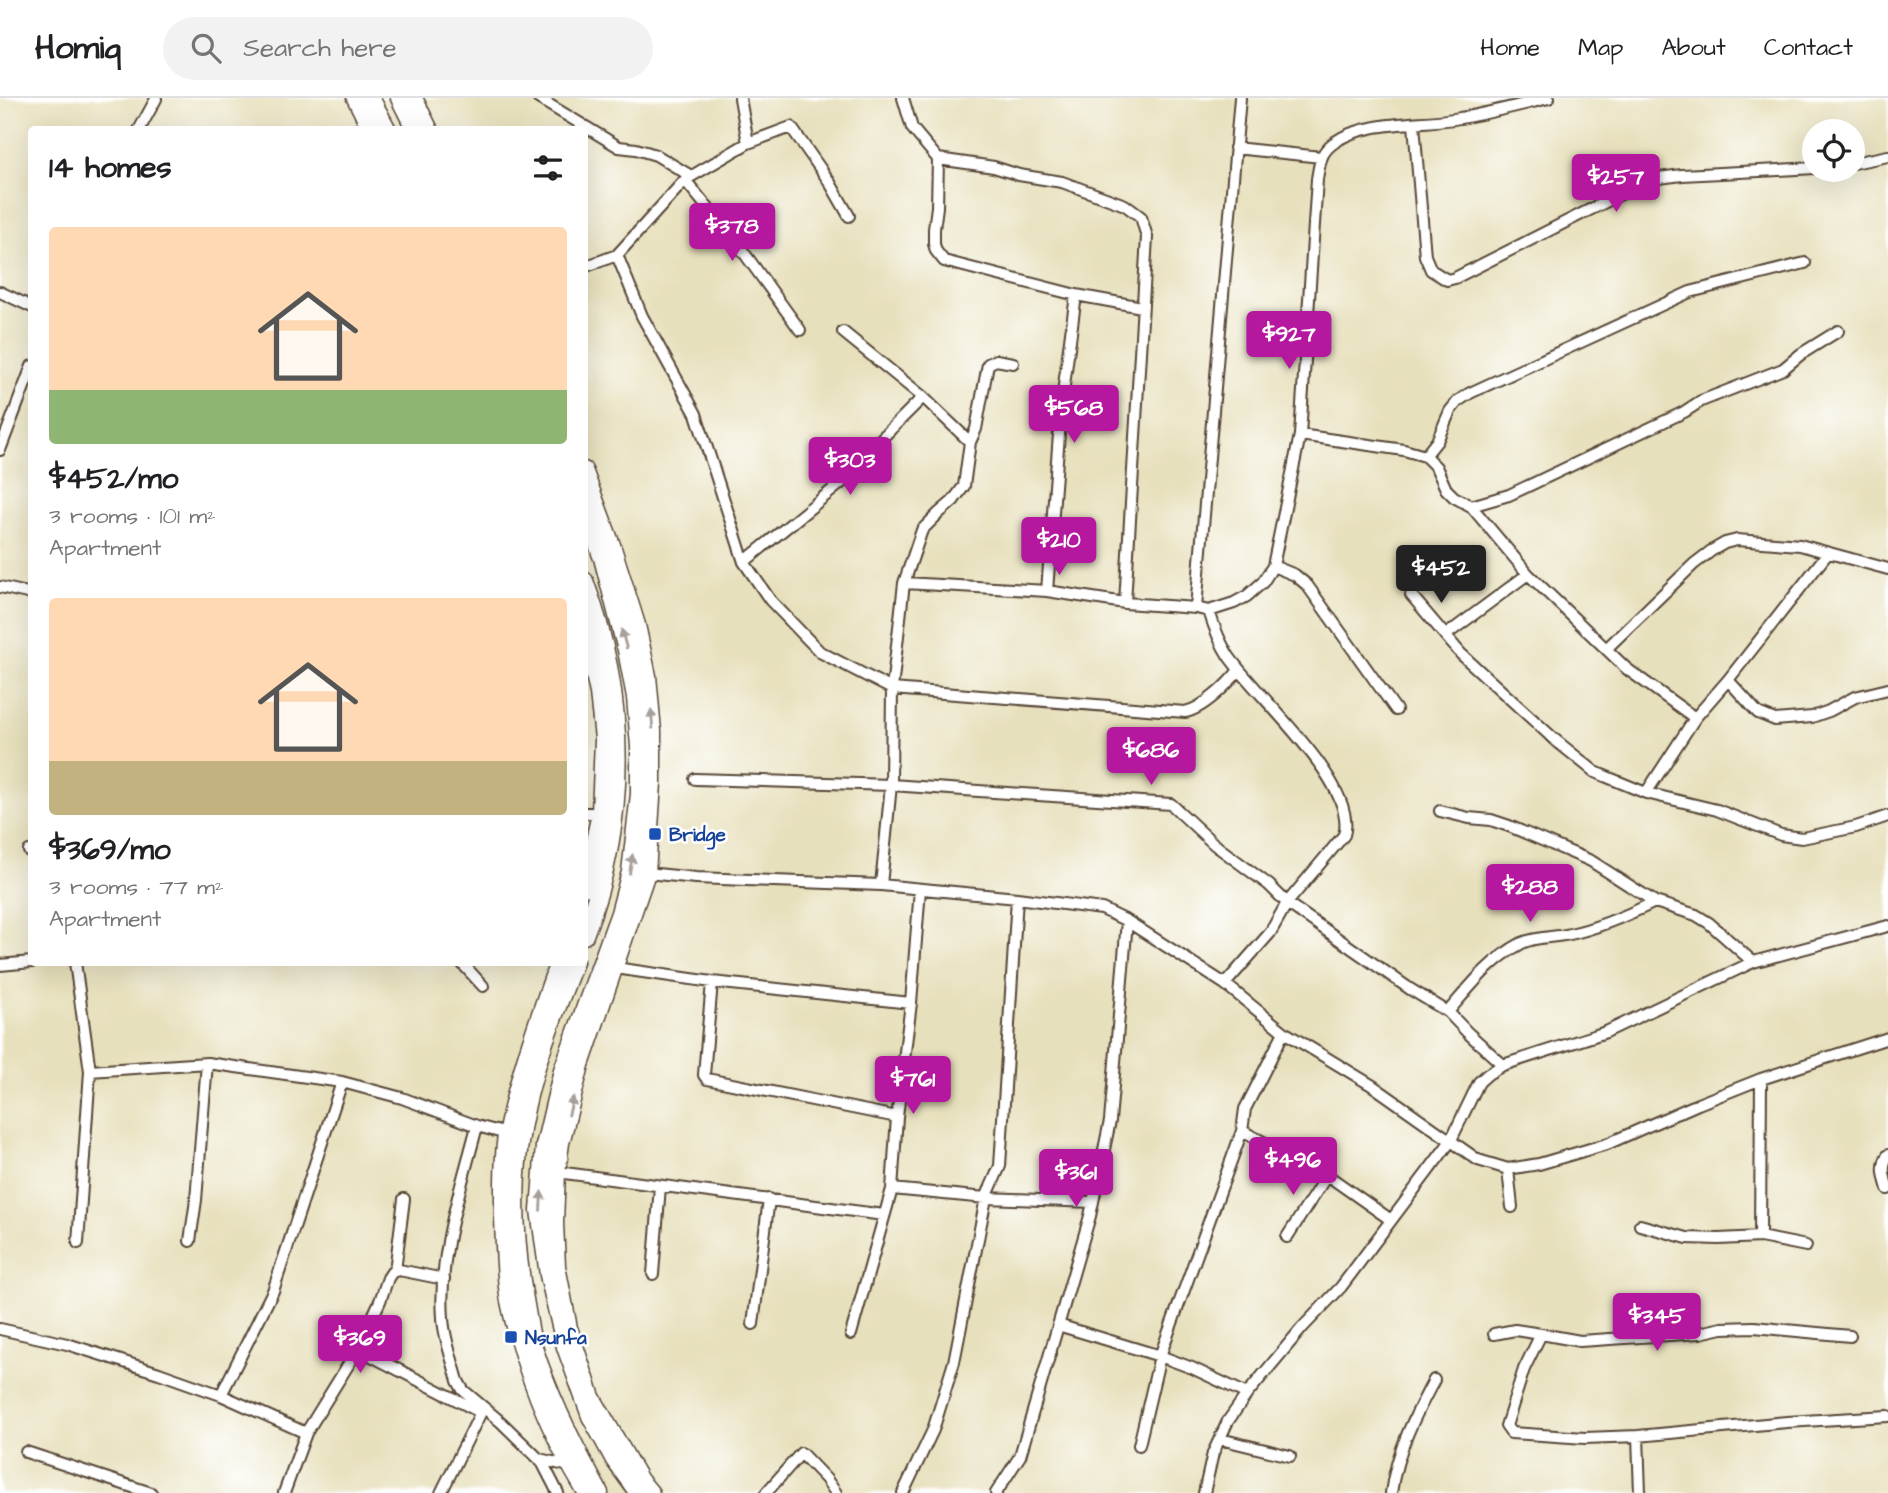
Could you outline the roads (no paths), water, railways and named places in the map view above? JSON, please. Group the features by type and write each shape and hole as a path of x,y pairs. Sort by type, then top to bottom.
{"main road":[{"path":"370,98 385,126"},
{"path":"400,98 414,126"},
{"path":"588,518 603,558 627,650 637,710 640,794 631,872 620,913 563,1070 545,1146 540,1210 549,1275 566,1347 591,1416 615,1460 639,1493"},
{"path":"588,594 605,649 616,719 618,758 611,842 588,923"},
{"path":"572,966 546,1036 526,1105 515,1169 515,1228 520,1280 533,1345 549,1393 599,1493"}],"street":[{"path":"141,126 156,98"},
{"path":"355,98 369,126"},
{"path":"414,98 428,126"},
{"path":"538,98 584,126"},
{"path":"740,98 748,143"},
{"path":"903,98 912,128 938,159 934,244 944,261 1076,295 1142,307"},
{"path":"1196,608 1240,98"},
{"path":"904,583 1047,591 1125,603 1209,611 1247,596 1264,582 1273,566 1300,435 1317,179 1321,157 1342,137 1374,127 1460,118 1549,98"},
{"path":"1414,124 1425,256 1432,270 1447,280 1625,192 1659,178 1802,169"},
{"path":"588,266 617,255 688,178 748,143 791,127 829,181 849,216"},
{"path":"588,128 619,147 656,155 688,178 800,330"},
{"path":"1235,148 1321,157"},
{"path":"1865,161 1888,156"},
{"path":"938,159 994,167 1019,175 1062,182 1125,205 1135,211 1144,223 1147,237 1125,603"},
{"path":"617,255 642,316 696,414 744,562 770,600 820,652 892,689 1189,712 1223,688 1239,670"},
{"path":"1424,456 1437,441 1450,411 1470,393 1690,292 1804,263"},
{"path":"0,292 28,305"},
{"path":"1047,591 1060,408 1076,295"},
{"path":"1471,506 1509,495 1684,412 1701,401 1774,374 1838,331"},
{"path":"843,332 923,397 970,442"},
{"path":"881,885 891,785 892,689 904,583 922,530 953,501 964,486 970,442 976,429 988,364 996,360 1013,363"},
{"path":"0,450 28,376"},
{"path":"744,562 852,474 879,441 923,397"},
{"path":"1300,435 1404,450 1424,456 1436,467 1446,489 1454,497 1471,506 1528,574 1627,669 1695,718"},
{"path":"588,481 637,625 648,676 653,731 653,783 647,873 581,1065 561,1143 556,1172 557,1266 569,1328 592,1397 640,1480 651,1493"},
{"path":"1606,649 1695,564 1725,543 1737,540 1800,545 1888,569"},
{"path":"1646,793 1695,718 1828,553"},
{"path":"1273,566 1296,575 1307,585 1396,710"},
{"path":"1446,635 1528,574"},
{"path":"0,587 28,593"},
{"path":"1411,595 1461,654 1554,739 1595,772 1646,793 1717,810 1781,835 1802,838 1845,830 1888,816"},
{"path":"1209,611 1217,637 1239,670 1300,737 1335,788 1346,820 1345,835 1287,903 1270,933 1225,984"},
{"path":"588,647 598,693 603,739 588,850"},
{"path":"1727,680 1758,713 1775,720 1812,717 1856,697 1888,689"},
{"path":"695,779 891,785 1171,804 1215,845 1269,885 1287,903 1410,989 1448,1012 1503,1065"},
{"path":"1440,811 1490,820 1591,861 1655,902 1696,915 1709,923 1753,962"},
{"path":"647,873 696,878 881,885 1102,909 1126,921 1225,984 1284,1032 1373,1086 1481,1162 1508,1168 1539,1164 1607,1144 1761,1079 1888,1038"},
{"path":"851,1334 892,1189 920,889"},
{"path":"903,1493 933,1430 954,1362 986,1198 1000,1166 1017,898"},
{"path":"1448,1012 1487,967 1524,943 1600,925 1655,902"},
{"path":"996,1493 1020,1456 1093,1202 1110,1121 1126,921"},
{"path":"1204,1493 1213,1453 1228,1421 1247,1394 1341,1287 1450,1142 1479,1082 1488,1073 1503,1065 1606,1032 1753,962 1888,926"},
{"path":"0,965 28,962"},
{"path":"76,966 90,1071 78,1243"},
{"path":"465,966 483,986"},
{"path":"557,966 535,1026 507,1134 503,1189 504,1245 509,1299 526,1367 545,1415 586,1493"},
{"path":"615,968 712,982 911,1003"},
{"path":"712,982 704,1075 707,1080 897,1117"},
{"path":"1139,1445 1160,1356 1242,1131 1245,1110 1284,1032"},
{"path":"90,1071 206,1063 342,1082 402,1098 477,1126 507,1134"},
{"path":"190,1241 196,1200 206,1063"},
{"path":"1760,1237 1761,1079"},
{"path":"221,1395 273,1290 342,1082"},
{"path":"477,1126 447,1244 443,1318 458,1381 463,1390 541,1460 558,1493"},
{"path":"1242,1131 1327,1175 1391,1220"},
{"path":"1888,1154 1884,1162 1888,1189"},
{"path":"1508,1168 1512,1207"},
{"path":"556,1172 884,1215"},
{"path":"1287,1237 1327,1175"},
{"path":"653,1274 660,1186"},
{"path":"892,1189 986,1198 1093,1202"},
{"path":"395,1271 404,1199"},
{"path":"753,1324 769,1199"},
{"path":"1640,1225 1687,1238 1760,1237 1806,1245"},
{"path":"284,1493 306,1433 358,1349 388,1278 395,1271 401,1270 444,1279"},
{"path":"1058,1325 1160,1356 1247,1394"},
{"path":"1494,1334 1515,1330 1580,1341 1634,1339 1700,1333 1722,1328 1754,1327 1850,1336"},
{"path":"0,1329 67,1344 159,1373 221,1395 306,1433"},
{"path":"1541,1334 1524,1368 1506,1426 1511,1433 1585,1438 1638,1436 1888,1416"},
{"path":"358,1349 482,1409"},
{"path":"1391,1493 1397,1458 1416,1413 1434,1380"},
{"path":"441,1493 482,1409"},
{"path":"1638,1436 1640,1493"},
{"path":"1220,1439 1290,1456"},
{"path":"26,1452 151,1493"},
{"path":"766,1493 801,1453 836,1493"},
{"path":"541,1460 570,1466"},
{"path":"108,1493 113,1480"}],"place":[{"name":"Bridge","path":"655,834"},
{"name":"Nsunfa","path":"511,1337"}]}
